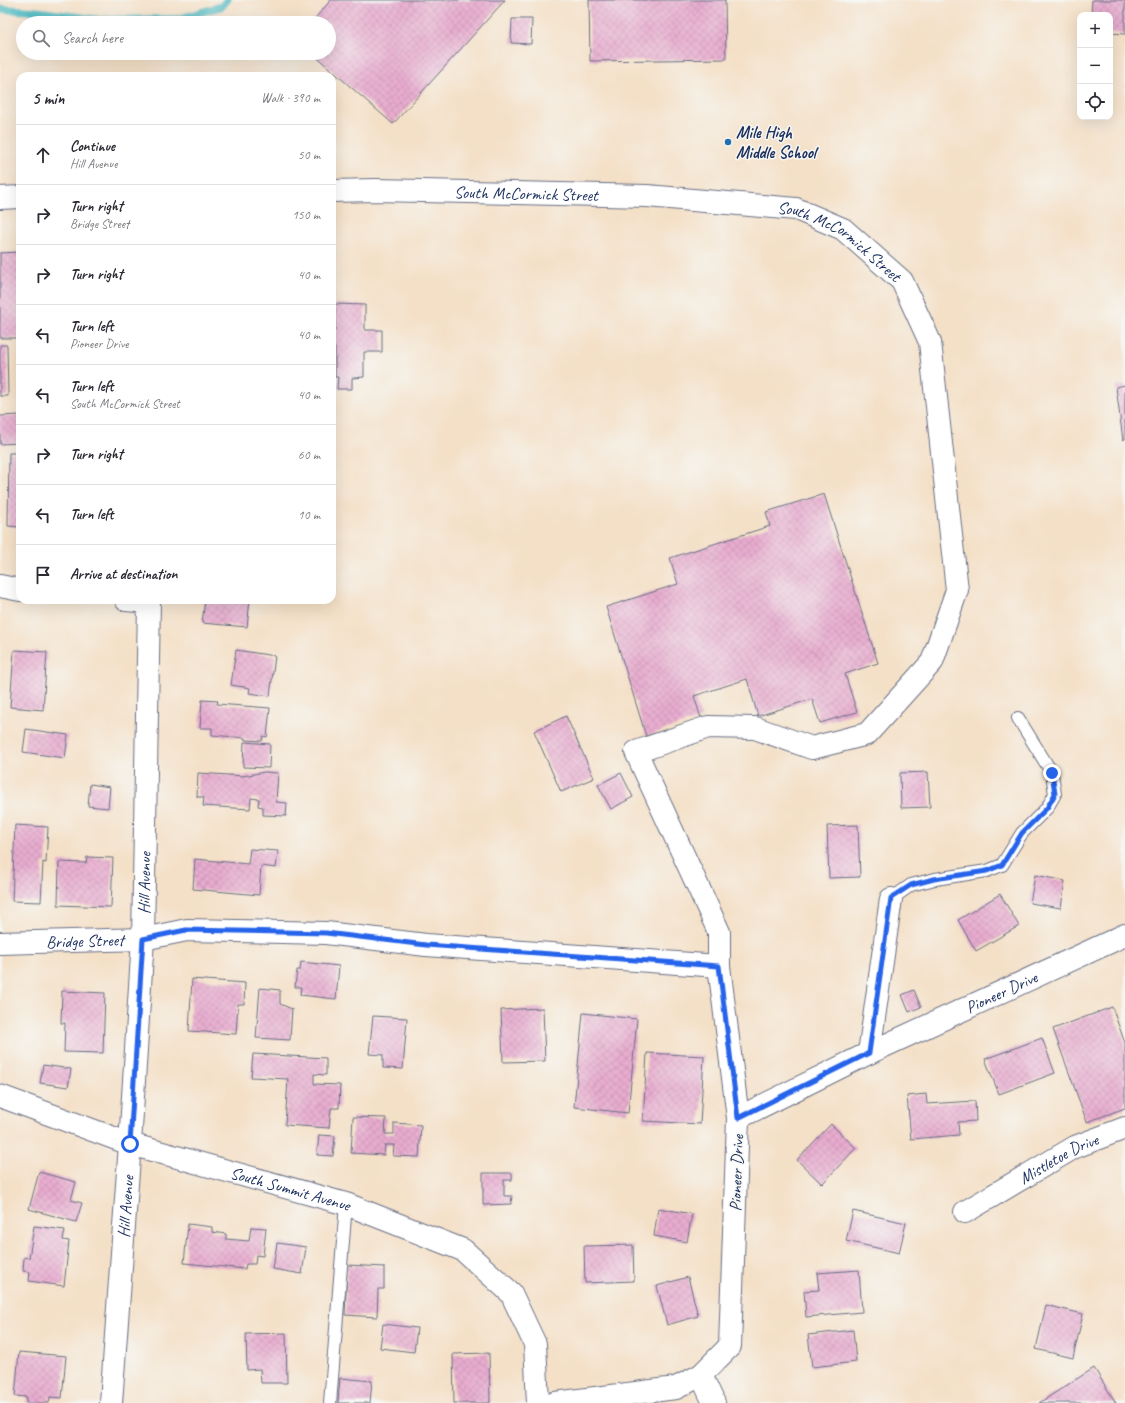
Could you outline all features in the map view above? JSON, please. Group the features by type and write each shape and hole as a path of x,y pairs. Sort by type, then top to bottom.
{"street":[{"name":"South McCormick Street","path":"336,191 382,190 647,196 796,209 843,229 902,281 930,342 957,590 932,662 867,734 812,748 755,728 708,727 636,752 719,932 719,966"},
{"path":"0,198 16,197"},
{"path":"0,586 16,589"},
{"name":"Hill Avenue","path":"111,1403 143,939 149,604"},
{"path":"869,1053 891,898"},
{"name":"Bridge Street","path":"0,943 143,939 186,930 326,933 426,945 719,966"},
{"name":"Pioneer Drive","path":"555,1403 676,1388 702,1375 730,1346 738,1118 869,1053 1125,935"},
{"path":"719,966 738,1118"},
{"name":"South Summit Avenue","path":"0,1096 130,1144 346,1204 463,1250 511,1293 535,1344 538,1403"},
{"name":"Mistletoe Drive","path":"965,1212 1075,1147 1125,1128"},
{"path":"702,1375 714,1403"}],"lane":[{"path":"891,898 911,885 934,879 987,871 1002,865 1022,833 1047,808 1055,794 1052,773 1018,718"},
{"path":"330,1403 346,1204"}],"building":[{"path":"331,0 505,0 393,124 336,74 336,72 334,72 320,60 336,60 336,16 317,16"},
{"path":"589,0 725,0 726,59 590,61"},
{"path":"1092,0 1125,0 1125,34 1113,33 1113,12 1091,12"},
{"path":"512,19 532,19 531,44 511,43"},
{"path":"16,252 16,338 0,338 0,253"},
{"path":"336,304 365,305 365,330 382,330 382,352 364,352 364,377 352,378 352,389 337,389 338,377 336,377"},
{"path":"0,345 7,345 8,396 0,396"},
{"path":"1125,385 1125,439 1123,440 1116,387"},
{"path":"16,415 16,443 0,444 0,416"},
{"path":"9,453 16,453 16,527 8,526"},
{"path":"824,494 878,663 845,674 857,712 820,723 812,699 758,716 747,679 694,696 701,718 646,736 606,607 678,584 670,558 770,526 766,512"},
{"path":"204,604 250,604 247,627 202,623"},
{"path":"14,650 47,652 43,710 10,707"},
{"path":"236,650 275,656 270,696 249,693 250,688 231,685"},
{"path":"202,700 218,701 217,704 270,708 267,737 263,736 262,741 212,735 212,728 200,728"},
{"path":"566,716 594,778 561,792 534,731"},
{"path":"26,729 68,735 65,758 23,752"},
{"path":"244,742 270,744 269,768 243,767"},
{"path":"265,772 278,773 276,802 287,803 286,816 263,815 263,807 258,806 259,799 251,798 250,809 203,806 204,797 197,797 198,773 243,776"},
{"path":"928,772 930,807 901,808 900,773"},
{"path":"621,773 633,797 611,809 598,785"},
{"path":"90,784 110,787 108,808 88,806"},
{"path":"15,825 48,827 46,863 43,862 41,902 12,901"},
{"path":"858,825 860,877 829,878 827,826"},
{"path":"250,849 278,851 276,868 261,866 259,895 193,889 195,859 248,864"},
{"path":"87,857 113,858 111,907 58,905 59,862 86,863"},
{"path":"1035,875 1065,881 1061,908 1030,903"},
{"path":"1000,894 1019,926 976,951 958,920"},
{"path":"301,962 339,966 336,999 300,995 301,987 295,987 297,970 300,970"},
{"path":"192,979 245,983 244,1004 238,1004 236,1034 189,1031"},
{"path":"260,988 280,990 280,1004 292,1009 290,1040 256,1038"},
{"path":"914,990 921,1007 909,1012 902,995"},
{"path":"62,991 105,993 103,1053 64,1052 65,1023 61,1023"},
{"path":"1112,1007 1125,1043 1125,1108 1087,1122 1053,1029"},
{"path":"543,1008 545,1061 503,1062 501,1010"},
{"path":"583,1013 637,1019 628,1113 574,1107"},
{"path":"373,1016 407,1018 403,1069 383,1068 383,1055 369,1054"},
{"path":"1042,1038 1055,1073 999,1094 985,1059"},
{"path":"647,1053 704,1056 700,1124 643,1121"},
{"path":"253,1054 326,1058 326,1075 314,1074 314,1084 340,1085 339,1108 331,1108 329,1128 285,1125 288,1079 251,1077"},
{"path":"43,1065 71,1069 68,1087 40,1083"},
{"path":"926,1094 927,1104 975,1101 976,1121 958,1122 959,1135 911,1139 907,1096"},
{"path":"353,1117 386,1118 385,1134 394,1134 394,1123 421,1125 419,1157 393,1156 394,1145 385,1145 384,1155 351,1153"},
{"path":"831,1124 856,1148 822,1184 797,1160"},
{"path":"319,1135 335,1136 333,1156 317,1155"},
{"path":"39,1172 76,1182 71,1200 82,1203 76,1222 29,1209"},
{"path":"483,1173 512,1173 512,1180 504,1180 504,1196 512,1196 511,1204 483,1205"},
{"path":"658,1208 692,1214 687,1242 654,1236"},
{"path":"853,1211 906,1223 899,1253 846,1241"},
{"path":"188,1224 212,1227 212,1232 226,1234 226,1239 249,1241 251,1227 266,1228 263,1256 256,1255 255,1264 246,1264 245,1269 184,1263"},
{"path":"34,1226 65,1230 63,1240 69,1241 64,1286 29,1281 30,1272 23,1271 24,1257 29,1258"},
{"path":"277,1243 306,1247 302,1274 273,1269"},
{"path":"633,1245 634,1281 585,1283 584,1246"},
{"path":"347,1265 384,1267 384,1289 378,1289 377,1317 345,1315"},
{"path":"859,1270 862,1312 806,1317 804,1291 819,1290 817,1273"},
{"path":"688,1277 698,1316 667,1325 657,1286"},
{"path":"1046,1305 1083,1314 1073,1358 1036,1349"},
{"path":"383,1324 417,1328 414,1352 380,1348"},
{"path":"853,1330 856,1362 812,1367 808,1335"},
{"path":"286,1333 287,1383 261,1383 260,1369 247,1370 246,1334"},
{"path":"19,1352 66,1356 62,1398 50,1397 49,1403 26,1403 27,1397 15,1396"},
{"path":"489,1353 490,1403 454,1403 453,1354"},
{"path":"1094,1368 1116,1403 1039,1403"},
{"path":"340,1378 372,1381 370,1403 338,1403"}],"waterway":[{"path":"189,16 222,6 227,0"},
{"path":"0,9 34,11 70,16"}],"place":[{"name":"Mile High Middle School","path":"728,142"}],"route":[{"path":"130,1144 143,939 186,930 326,933 426,945 719,966 738,1118 869,1053 891,898 911,885 934,879 987,871 1002,865 1009,851 1022,833 1047,808 1055,794 1052,773"}]}
